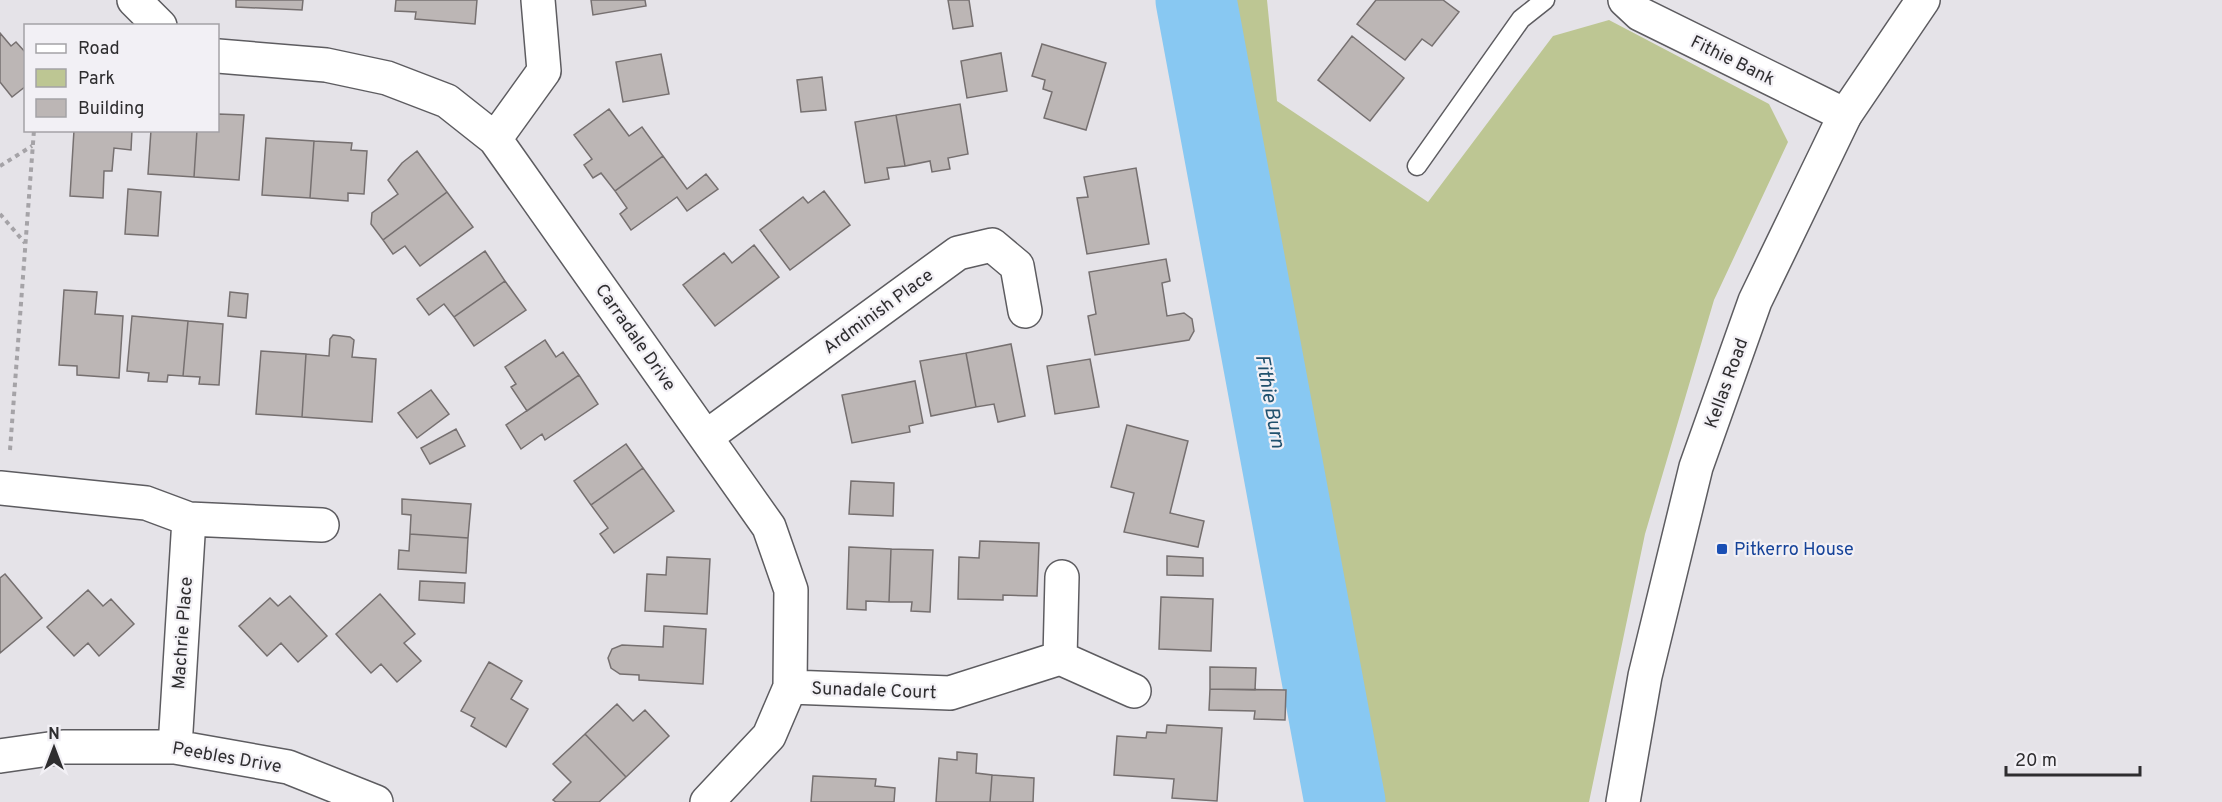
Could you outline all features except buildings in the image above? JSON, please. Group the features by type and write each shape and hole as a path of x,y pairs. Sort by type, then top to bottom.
{"street":[{"path":"134,0 157,24"},
{"path":"495,139 544,71 538,0"},
{"name":"Fithie Bank","path":"1625,0 1640,14 1845,116"},
{"name":"Kellas Road","path":"1623,802 1645,676 1696,467 1755,301 1845,116 1923,0"},
{"name":"Carradale Drive","path":"219,56 326,65 387,78 447,101 495,139 769,527 791,590 790,687 769,736 707,802"},
{"name":"Ardminish Place","path":"706,437 958,253 992,245 1017,266 1025,311"},
{"path":"0,488 146,503 189,519 322,525"},
{"name":"Machrie Place","path":"175,747 189,519"},
{"path":"1062,577 1060,658 1134,691"},
{"name":"Sunadale Court","path":"790,687 950,693 1060,658"},
{"name":"Peebles Drive","path":"0,756 63,747 175,747 288,767 376,802"}],"lane":[{"path":"1417,166 1521,19 1545,0"}],"path":[{"path":"10,452 13,443 34,132"},
{"path":"0,166 32,146"},
{"path":"0,214 25,244"}],"green space":[{"path":"1171,0 1267,0 1277,101 1428,202 1553,36 1609,20 1769,104 1788,142 1714,300 1645,534 1589,802 1324,802"}],"waterway":[{"name":"Fithie Burn","path":"1196,0 1345,802"}],"place":[{"name":"Pitkerro House","path":"1722,549"}]}
